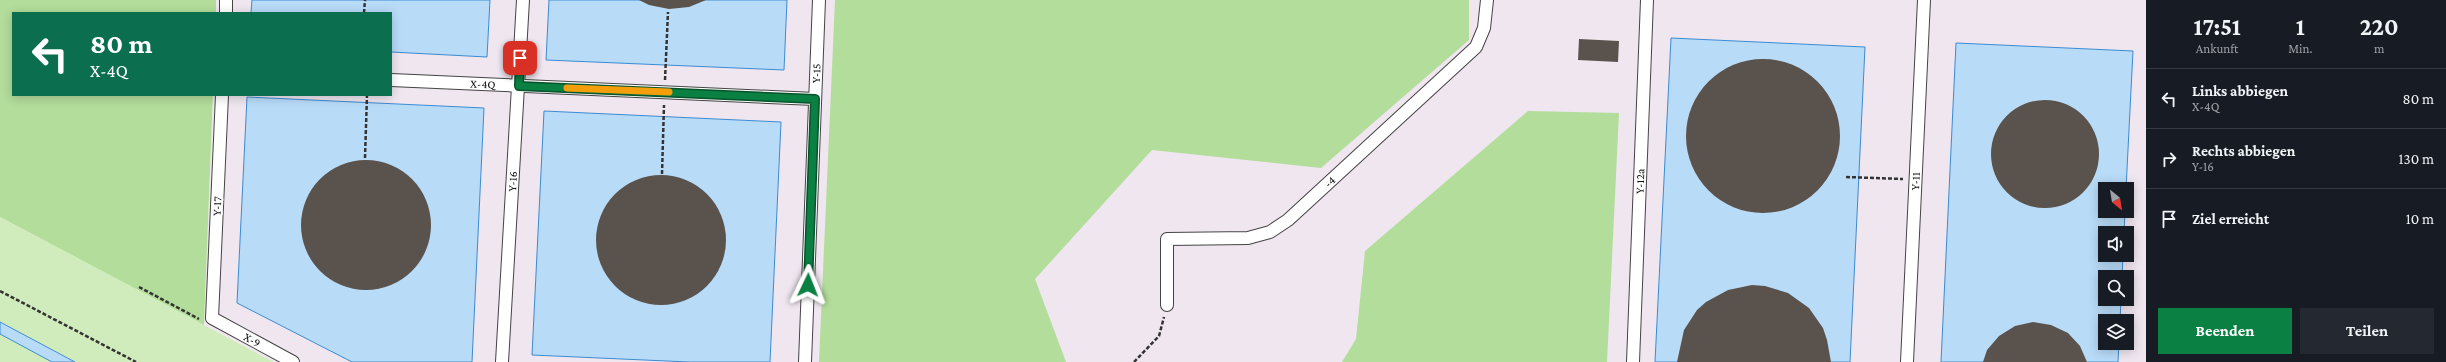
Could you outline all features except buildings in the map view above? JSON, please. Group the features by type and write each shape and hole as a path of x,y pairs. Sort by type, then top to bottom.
{"street":[{"path":"226,0 226,12"},
{"name":"Y-16","path":"502,362 519,86 522,0"},
{"name":"Y-15","path":"805,362 819,0"},
{"name":"-4","path":"1167,305 1167,239 1248,238 1270,232 1288,220 1476,47 1484,28 1487,0"},
{"name":"Y-12a","path":"1633,362 1647,0"},
{"name":"Y-11","path":"1907,362 1924,0"},
{"name":"X-4Q","path":"392,80 815,99"},
{"name":"Y-17","path":"212,318 222,96"},
{"name":"X-9","path":"212,318 293,362"}],"path":[{"path":"364,12 365,0"},
{"path":"662,174 668,12"},
{"path":"364,158 367,96"},
{"path":"1846,177 1916,179"},
{"path":"139,287 198,319 212,318"},
{"path":"0,291 136,362"},
{"path":"1134,362 1159,336 1167,305"}],"shaded area":[{"path":"216,0 2146,0 2146,362 274,362 204,325 213,96 392,96 392,12 216,12"}],"green space":[{"path":"0,0 216,0 216,12 12,12 12,96 213,96 204,325 0,217"},
{"path":"835,0 1469,0 1469,40 1321,168 1152,150 1035,279 1066,362 819,362"},
{"path":"1528,111 1619,113 1607,362 1342,362 1356,339 1365,251"},
{"path":"0,217 274,362 75,362 0,322"},
{"path":"0,334 52,362 0,362"}],"water":[{"path":"252,0 490,0 487,57 392,52 392,12 251,12"},
{"path":"549,0 787,0 784,70 546,60"},
{"path":"1671,38 1865,47 1850,362 1655,362"},
{"path":"1956,43 2133,51 2126,182 2098,182 2098,218 2125,218 2124,226 2098,226 2098,262 2123,262 2122,270 2098,270 2098,306 2121,306 2120,314 2098,314 2098,350 2119,350 2118,362 1941,362"},
{"path":"247,97 484,108 472,362 352,362 237,303"},
{"path":"544,111 781,122 770,362 689,362 532,355"},
{"path":"0,322 75,362 52,362 0,334"}],"slow traffic":[{"path":"567,88 669,92"}],"route":[{"path":"520,58 519,86 815,99 808,285"}]}
